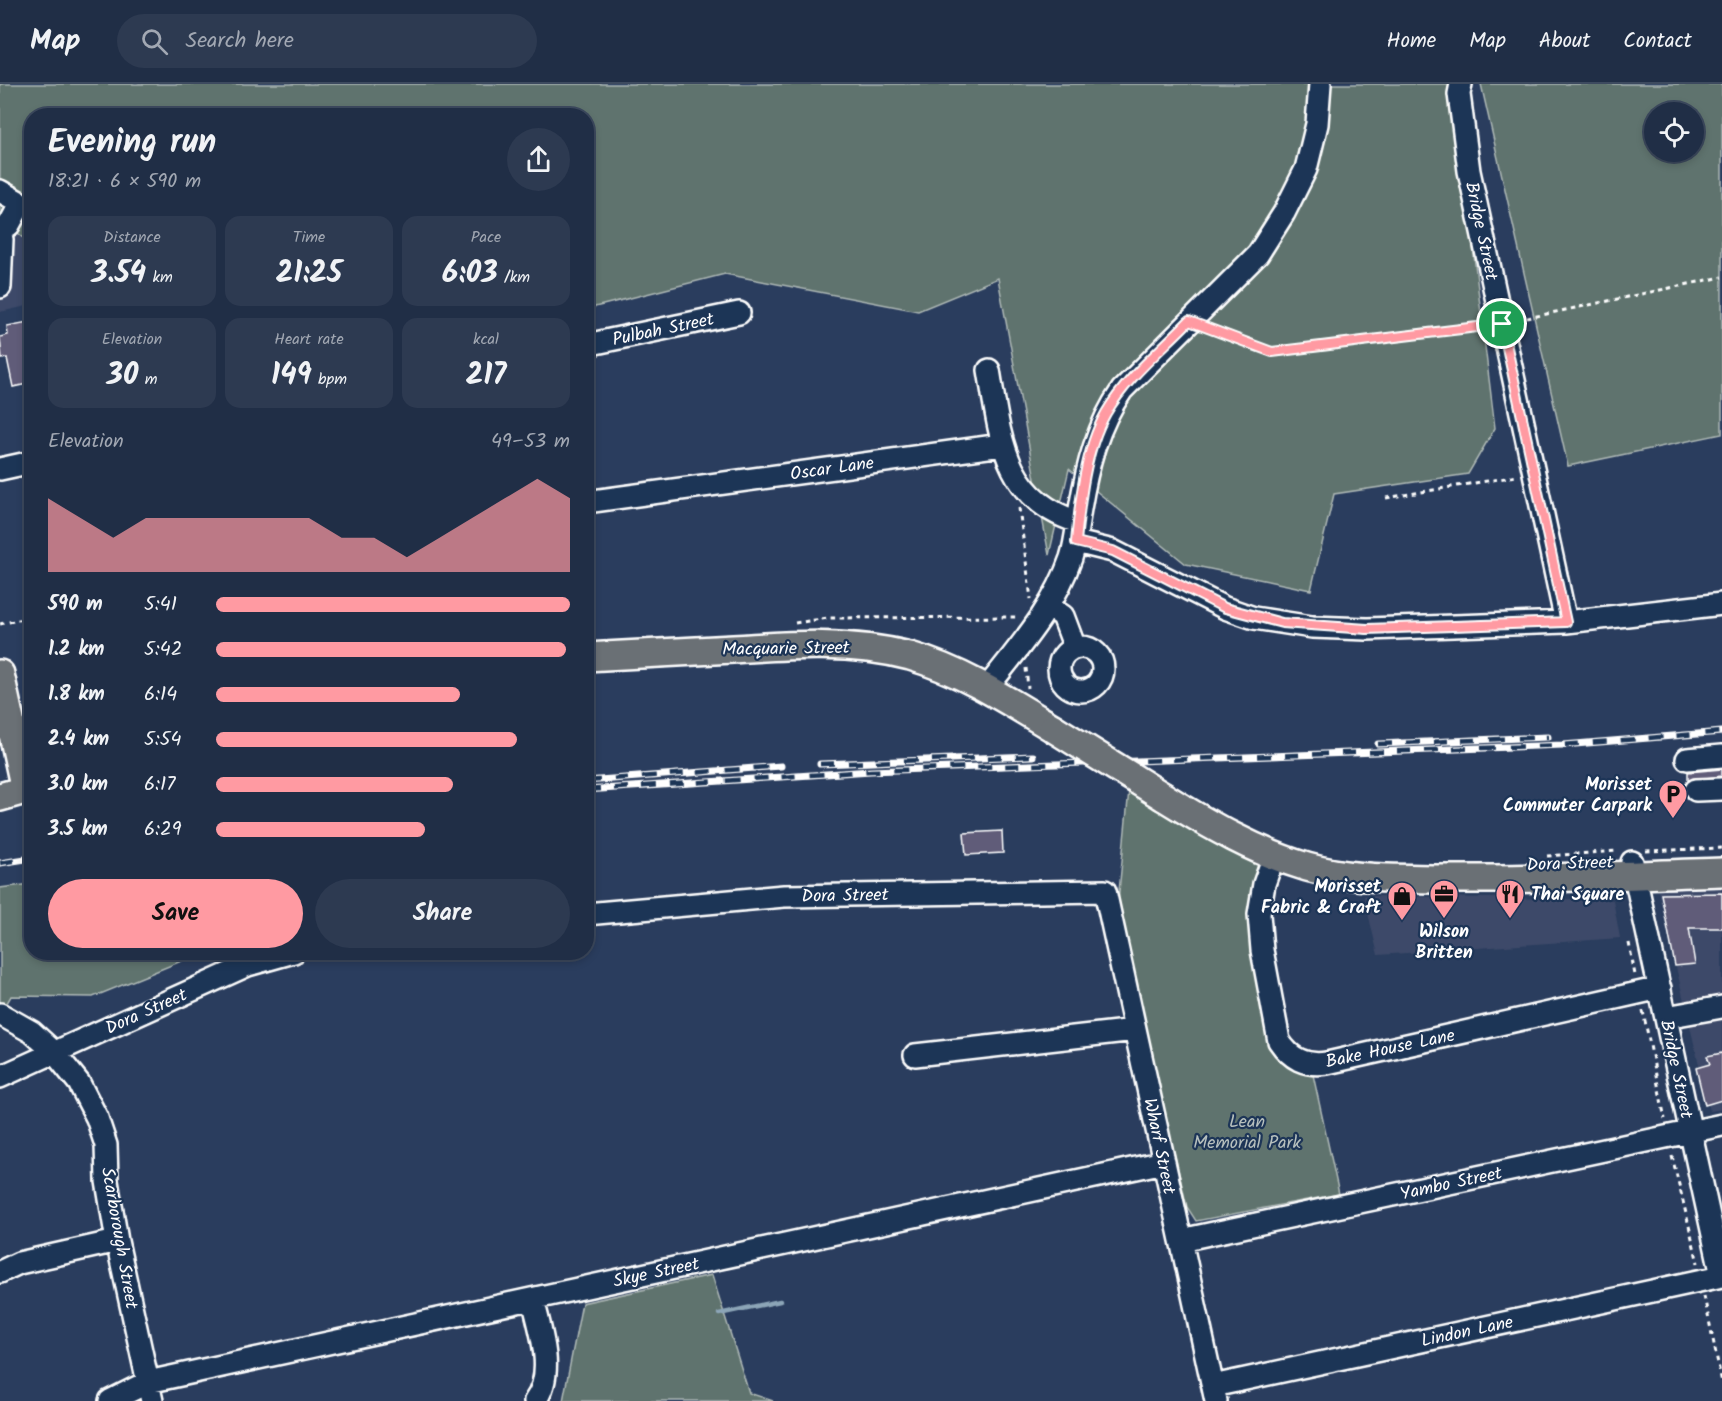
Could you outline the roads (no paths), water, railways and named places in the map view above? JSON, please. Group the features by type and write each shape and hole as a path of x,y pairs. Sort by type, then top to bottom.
{"main road":[{"name":"Macquarie Street","path":"594,657 791,645 852,646 911,657 944,668 987,688 1218,829 1274,856"},
{"path":"0,674 18,782"},
{"name":"Dora Street","path":"1274,856 1309,868 1345,875 1418,879 1517,880 1722,861"},
{"name":"Dora Street","path":"1634,868 1722,872"}],"street":[{"path":"987,688 1048,606 1063,578 1077,532 1091,455 1105,414 1122,390 1258,254 1284,213 1306,169 1317,124 1320,84"},
{"name":"Bridge Street","path":"1461,84 1459,94 1469,171 1566,622"},
{"path":"0,191 21,204 9,225 0,231"},
{"path":"0,237 2,239 0,287"},
{"name":"Pulbah Street","path":"594,343 739,314"},
{"path":"989,370 1002,445 1013,473 1029,492 1077,532 1225,608 1282,623 1367,629 1566,622 1722,604"},
{"name":"Oscar Lane","path":"594,501 1002,445"},
{"path":"0,469 24,464"},
{"path":"1048,606 1063,616 1075,648"},
{"path":"1687,759 1722,756"},
{"path":"1696,790 1722,789"},
{"name":"Bake House Lane","path":"1274,856 1260,900 1262,950 1279,1041 1286,1052 1304,1063 1327,1063 1660,988"},
{"name":"Bridge Street","path":"1634,868 1722,1276"},
{"name":"Dora Street","path":"594,913 784,896 1105,891"},
{"name":"Wharf Street","path":"1105,891 1214,1394"},
{"name":"Dora Street","path":"0,1077 248,965 266,960"},
{"path":"1666,1017 1722,1007"},
{"name":"Scarborough Street","path":"0,1014 32,1032 54,1052 79,1083 97,1118 106,1145 107,1181 117,1241 150,1392"},
{"path":"915,1055 1135,1030"},
{"name":"Yambo Street","path":"1181,1240 1722,1125"},
{"name":"Skye Street","path":"110,1401 533,1299 1164,1162"},
{"path":"0,1272 19,1263 117,1241"},
{"name":"Lindon Lane","path":"1214,1394 1722,1276"},
{"path":"533,1299 545,1365 545,1376 535,1401"}],"waterway":[{"path":"719,1314 780,1301"}],"railway":[{"path":"594,789 871,771 1563,745 1722,732"},
{"path":"1378,744 1548,737"},
{"path":"820,764 1033,756"},
{"path":"594,780 781,766"},
{"path":"0,863 24,859"}],"place":[{"name":"Morisset Commuter Carpark","path":"1673,820"},
{"name":"Wilson Britten","path":"1444,920"},
{"name":"Thai Square","path":"1510,920"},
{"name":"Morisset Fabric & Craft","path":"1402,922"}],"park label":[{"name":"Lean Memorial Park","path":"1247,1131"}]}
